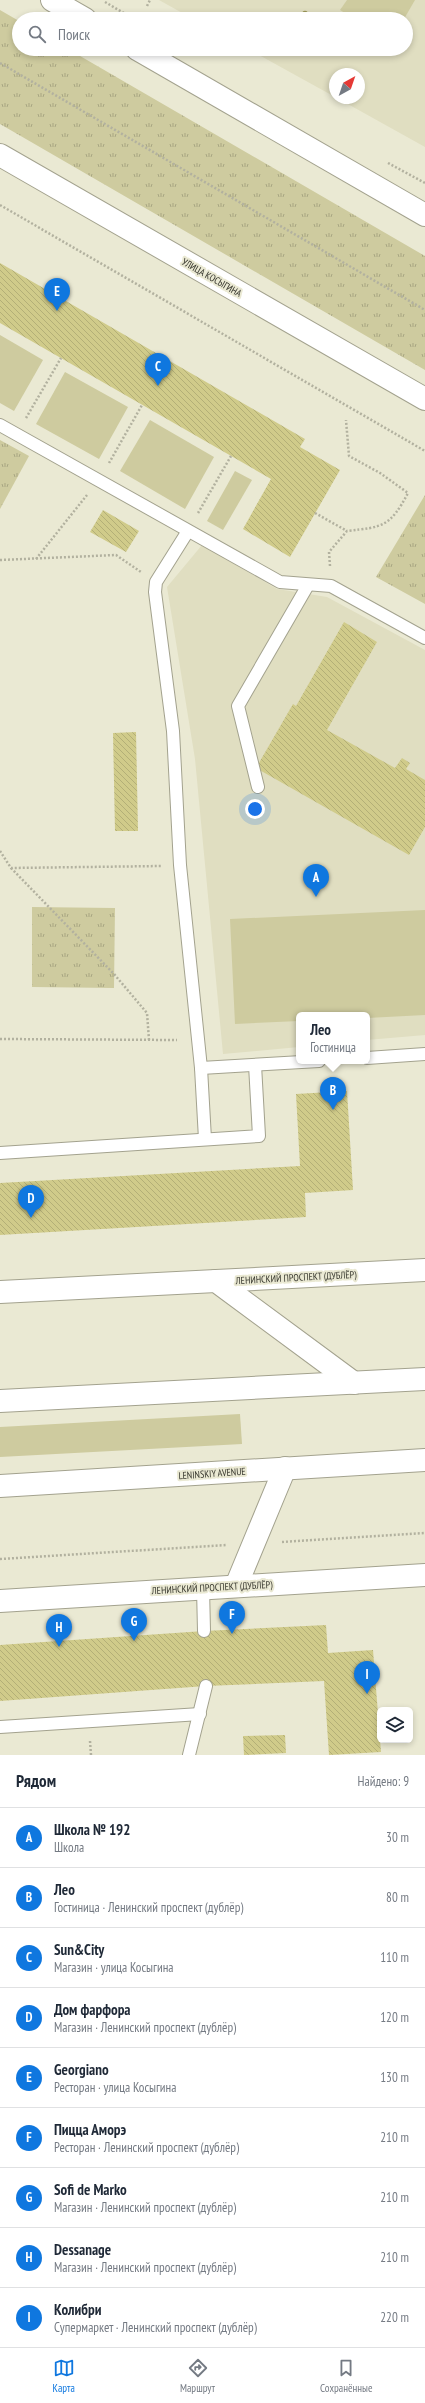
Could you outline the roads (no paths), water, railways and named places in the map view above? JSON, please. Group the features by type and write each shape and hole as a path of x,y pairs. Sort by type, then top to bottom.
{"main road":[{"path":"52,0 73,12"},
{"path":"149,56 425,215"},
{"name":"УЛИЦА КОСЫГИНА","path":"0,155 425,398"},
{"name":"ЛЕНИНСКИЙ ПРОСПЕКТ (ДУБЛЁР)","path":"0,1292 425,1270"},
{"path":"216,1281 354,1383"},
{"path":"0,1401 425,1379"},
{"name":"LENINSKIY AVENUE","path":"0,1486 425,1460"},
{"path":"236,1586 285,1468"},
{"name":"ЛЕНИНСКИЙ ПРОСПЕКТ (ДУБЛЁР)","path":"0,1601 425,1575"}],"lane":[{"path":"0,425 280,582 331,586 425,638"},
{"path":"188,531 156,582 156,608 173,731 180,865 201,1068 206,1139"},
{"path":"258,786 238,706 308,585"},
{"path":"370,1058 425,1054"},
{"path":"201,1068 296,1062"},
{"path":"0,1152 259,1136 254,1065"},
{"path":"203,1588 204,1631"},
{"path":"189,1755 206,1686"},
{"path":"0,1727 200,1714"}],"place":[{"name":"Georgiano","path":"57,311"},
{"name":"Sun&City","path":"158,386"},
{"name":"Школа № 192","path":"316,897"},
{"name":"Лео","path":"333,1110"},
{"name":"Дом фарфора","path":"31,1218"},
{"name":"Пицца Аморэ","path":"232,1634"},
{"name":"Sofi de Marko","path":"134,1641"},
{"name":"Dessanage","path":"59,1647"},
{"name":"Колибри","path":"367,1694"}]}
